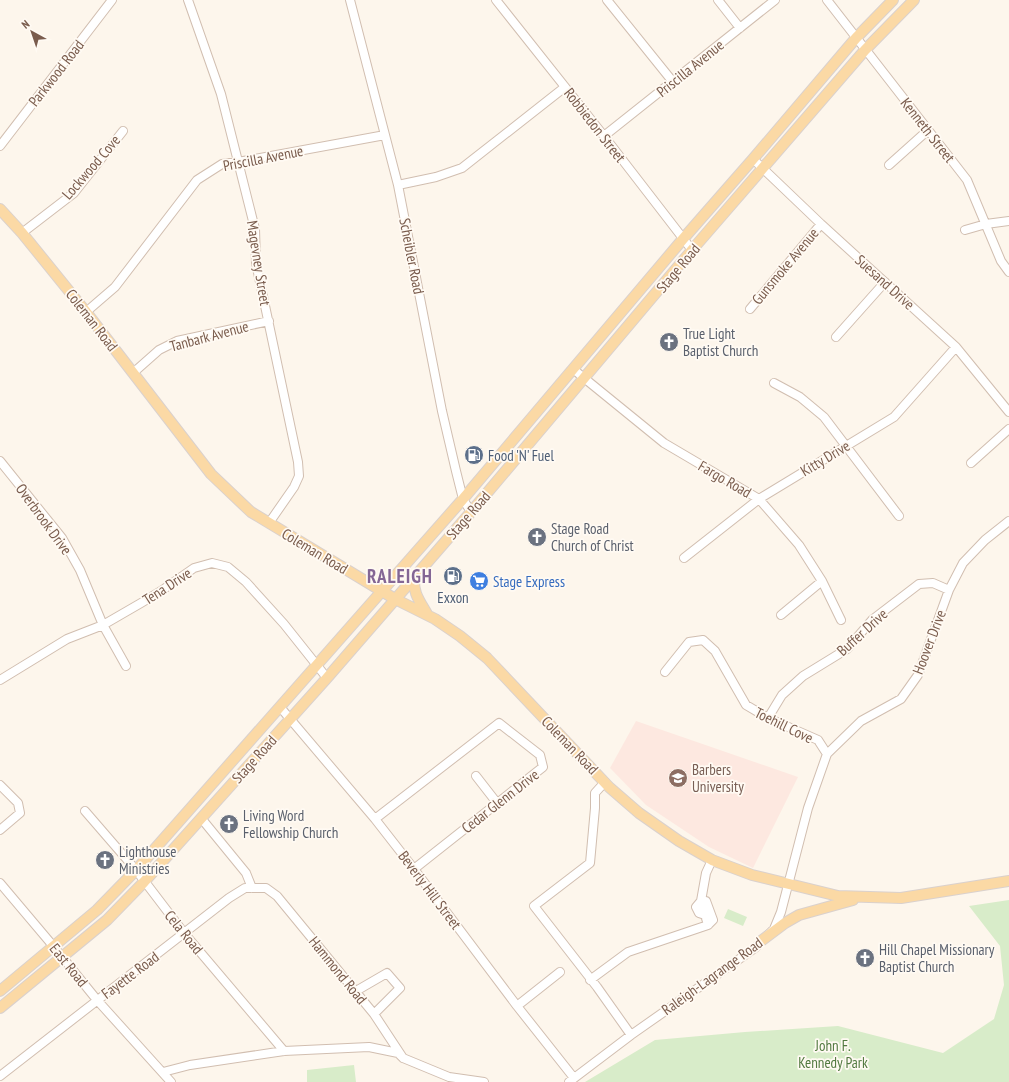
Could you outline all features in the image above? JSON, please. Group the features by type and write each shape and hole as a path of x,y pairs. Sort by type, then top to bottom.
{"main road":[{"name":"Stage Road","path":"0,991 97,910 136,870 463,499 683,239 856,38 893,0"},
{"name":"Stage Road","path":"0,1008 106,920 144,882 327,678 471,512 585,379 692,250 865,50 914,0"},
{"name":"Coleman Road","path":"0,209 22,233 86,312 211,474 250,512 395,599 427,614 460,636 488,658 605,782 639,813 679,842 712,860 752,875 788,885"},
{"path":"414,577 415,593 427,614"},
{"path":"788,885 838,896 901,898 1009,881"},
{"path":"761,942 784,923 799,915 862,897"}],"street":[{"name":"Parkwood Road","path":"0,146 112,0"},
{"name":"Magevney Street","path":"188,0 221,94 256,229 256,263 298,462 299,476 294,487 269,523"},
{"name":"Scheibler Road","path":"350,0 398,185 443,416 463,499 471,512"},
{"name":"Robbiedon Street","path":"496,0 692,250"},
{"path":"607,0 673,82"},
{"path":"718,0 740,28"},
{"name":"Priscilla Avenue","path":"604,136 775,0"},
{"name":"Kenneth Street","path":"827,0 927,131 967,180 1001,261 1009,272"},
{"path":"398,185 436,177 462,168 565,87"},
{"name":"Lockwood Cove","path":"22,233 74,193 123,131"},
{"path":"889,165 927,131"},
{"name":"Priscilla Avenue","path":"86,312 115,286 197,180 222,164 384,135"},
{"name":"Suesand Drive","path":"753,159 821,224 956,347 1009,412"},
{"path":"965,230 986,224 1009,221"},
{"name":"Gunsmoke Avenue","path":"750,309 821,224"},
{"path":"836,337 885,282"},
{"name":"Tanbark Avenue","path":"133,373 159,350 177,341 268,321"},
{"name":"Kitty Drive","path":"684,558 759,499 894,417 956,347"},
{"name":"Fargo Road","path":"573,369 664,443 759,499 799,545 822,581 842,620"},
{"path":"774,383 800,396 824,417 899,516"},
{"path":"971,463 1009,429"},
{"name":"Overbrook Drive","path":"0,461 62,538 80,570 103,625 126,666"},
{"name":"Hoover Drive","path":"788,885 808,808 827,754 861,721 901,698 918,675 949,590 963,563 985,540 1009,521"},
{"name":"Tena Drive","path":"0,680 67,639 103,625 161,591 194,568 212,563 228,567 246,582 284,624 327,678"},
{"path":"781,615 822,581"},
{"name":"Buffer Drive","path":"768,718 782,695 787,690 803,676 847,649 872,620 919,584 933,583 949,590"},
{"name":"Toehill Cove","path":"665,672 689,642 703,640 715,651 746,705 768,718 818,740 827,754"},
{"name":"Beverly Hill Street","path":"280,707 375,819 517,1006 571,1080"},
{"name":"Cedar Glenn Drive","path":"375,819 499,723 540,755 543,767 414,869"},
{"path":"476,776 497,803"},
{"path":"605,782 594,793 595,808 590,863 534,906 631,1035"},
{"path":"0,785 18,803 20,813 0,830"},
{"name":"Cela Road","path":"85,811 136,870 184,934 284,1051"},
{"path":"201,818 246,873 252,888"},
{"path":"708,925 705,915 699,913 696,907 701,901 706,873 712,860"},
{"name":"East Road","path":"0,883 63,957 97,1000 171,1082"},
{"name":"Raleigh-Lagrange Road","path":"571,1080 631,1035 755,948 774,929 781,912 788,885"},
{"name":"Fayette Road","path":"0,1076 229,898 245,888 266,888"},
{"name":"Hammond Road","path":"266,888 277,896 356,991 374,1014 403,1058"},
{"path":"590,980 628,952 708,925 713,920 711,912 706,901 701,901"},
{"path":"517,1006 560,972"},
{"path":"356,991 387,973 400,988 374,1014"},
{"path":"163,1072 190,1065 284,1051 369,1047 398,1053 403,1058 449,1077 484,1082"}],"shaded area":[{"path":"636,721 798,777 753,868 709,847 646,805 610,768"}],"green space":[{"name":"John F. Kennedy Park","path":"1009,900 1009,1082 585,1082 655,1040 745,1032 838,1026 943,1053 994,1019 1004,985 1000,946 969,906"},
{"path":"728,909 747,917 743,926 724,918"},
{"path":"354,1065 356,1082 307,1082 307,1070"}],"place":[{"name":"True Light Baptist Church","path":"669,342"},
{"name":"Food 'N' Fuel","path":"474,455"},
{"name":"Stage Road Church of Christ","path":"537,537"},
{"name":"Exxon","path":"453,576"},
{"name":"Stage Express","path":"479,581"},
{"name":"Barbers University","path":"678,778"},
{"name":"Living Word Fellowship Church","path":"229,824"},
{"name":"Lighthouse Ministries","path":"105,860"},
{"name":"Hill Chapel Missionary Baptist Church","path":"865,958"}],"district":[{"name":"RALEIGH","path":"400,576"}]}
